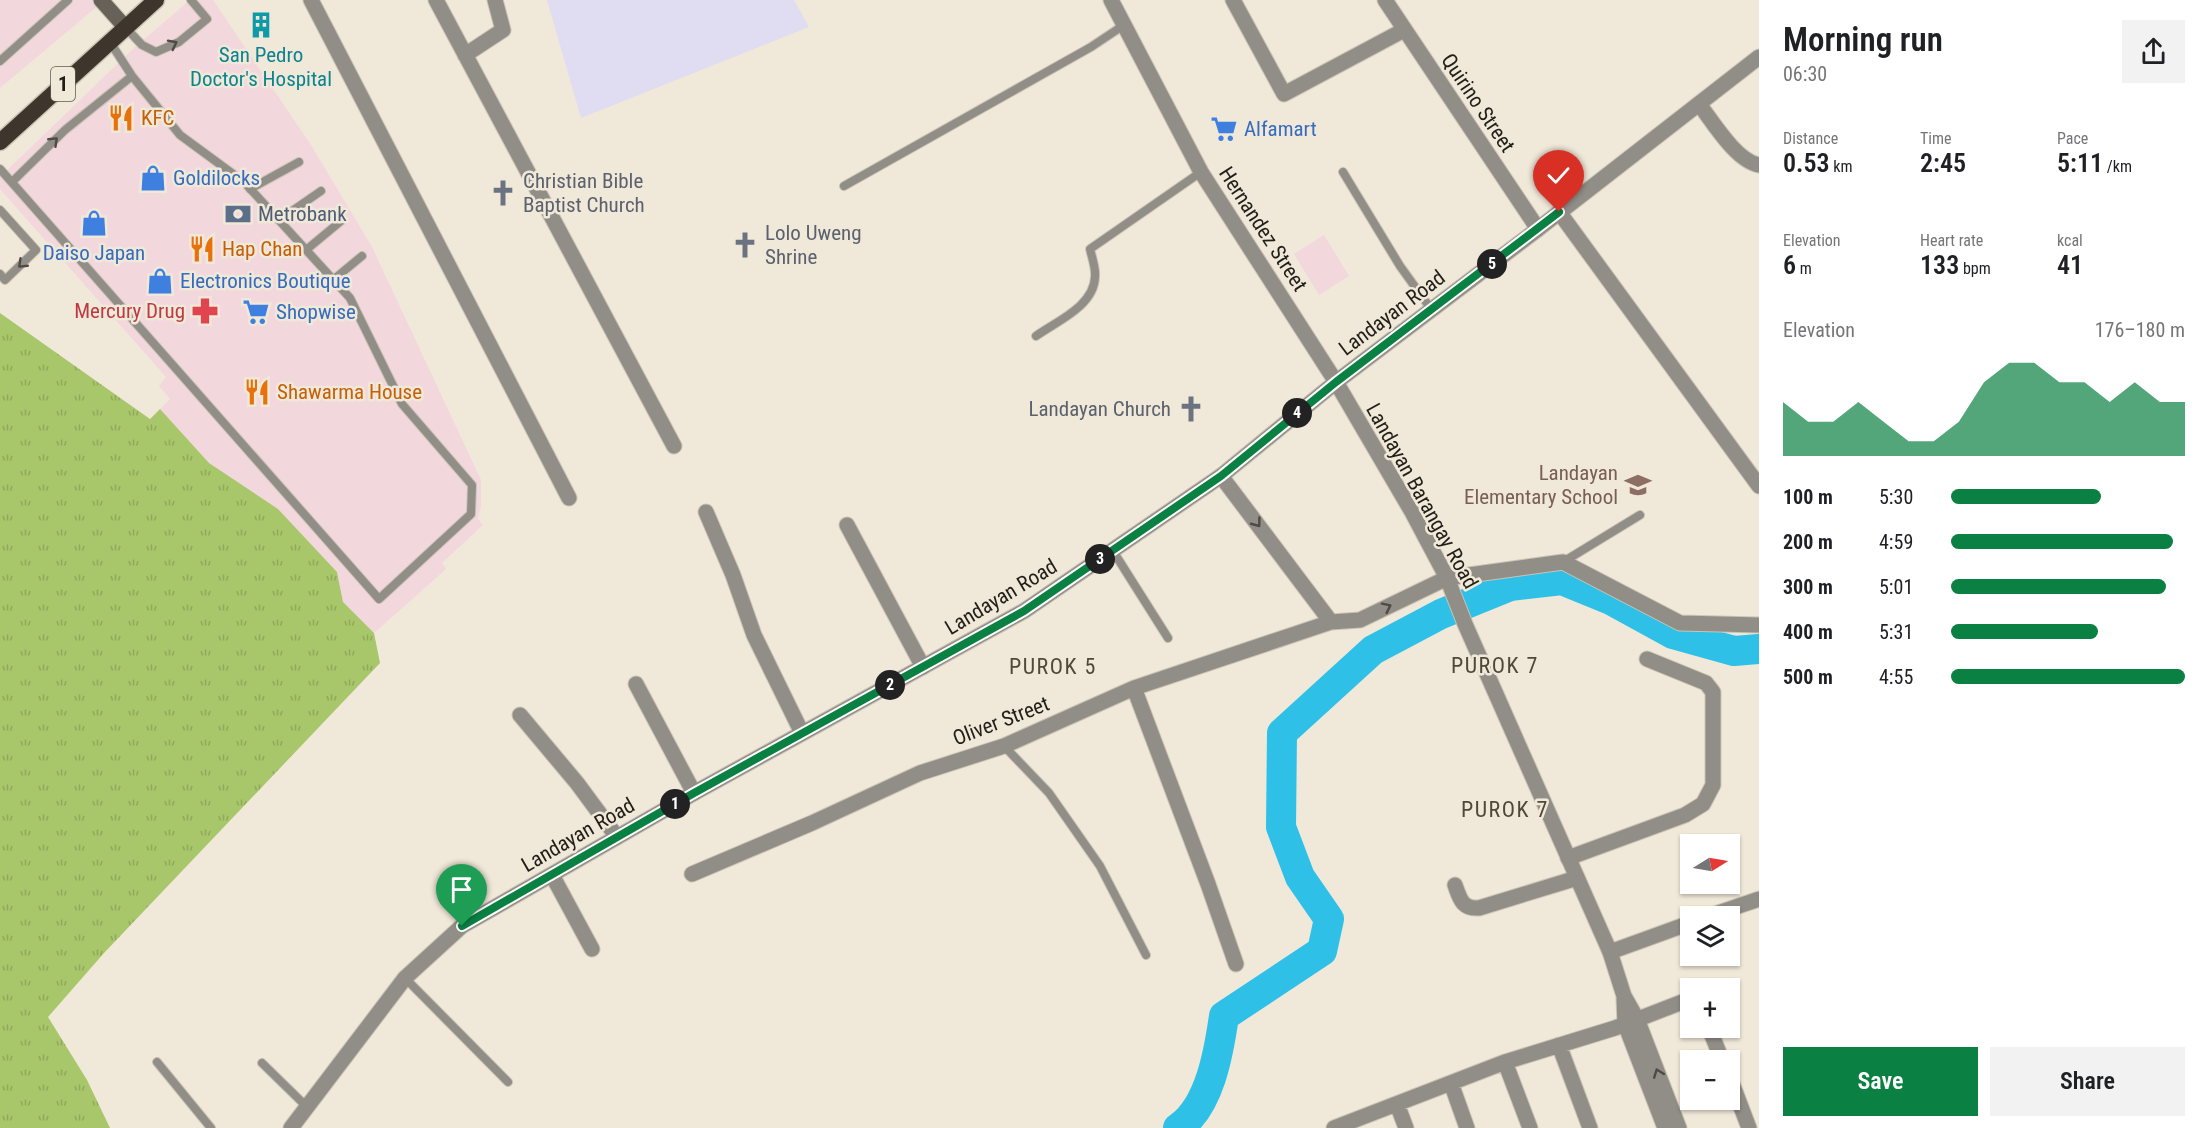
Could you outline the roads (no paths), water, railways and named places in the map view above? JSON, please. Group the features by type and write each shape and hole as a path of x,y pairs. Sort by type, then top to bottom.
{"highway":[{"name":"1","path":"0,142 156,0"}],"main road":[{"path":"101,0 125,27"}],"street":[{"path":"311,0 569,498"},
{"path":"436,0 674,447"},
{"path":"465,55 503,30 495,0"},
{"name":"Hernandez Street","path":"1111,0 1201,172 1336,382"},
{"path":"1233,0 1284,94 1404,30"},
{"name":"Quirino Street","path":"1385,0 1538,229"},
{"name":"Landayan Road","path":"291,1128 405,978 462,926 694,793 1024,611 1221,476 1336,382 1759,57"},
{"path":"1699,104 1729,143 1748,163 1759,165"},
{"path":"1559,212 1759,486"},
{"name":"Landayan Barangay Road","path":"1336,382 1447,578 1465,624 1610,952 1631,1022"},
{"path":"1221,476 1331,622"},
{"path":"706,512 733,574 754,635 802,733"},
{"path":"847,525 923,667"},
{"path":"1563,562 1680,623 1759,625"},
{"name":"Oliver Street","path":"692,874 812,823 920,773 1004,746 1134,688 1331,622 1360,620 1447,578 1563,562"},
{"path":"1568,858 1685,815 1703,804 1713,785 1713,692 1706,682 1647,659"},
{"path":"636,684 694,793"},
{"path":"1134,688 1236,964"},
{"path":"520,715 570,774 617,837"},
{"path":"552,874 592,949"},
{"path":"1455,885 1460,899 1470,909 1577,878"},
{"path":"1738,906 1759,899"},
{"path":"1610,952 1680,927"},
{"path":"1344,1126 1505,1062 1631,1022 1680,1003"},
{"path":"1631,1022 1665,1128"},
{"path":"1631,1022 1679,1128"},
{"path":"1559,1045 1590,1128"},
{"path":"1505,1062 1530,1128"},
{"path":"1451,1083 1467,1128"},
{"path":"1396,1104 1406,1128"},
{"path":"1740,1104 1749,1128"}],"lane":[{"path":"0,61 68,0"},
{"path":"125,27 142,45 156,52 179,42 207,19 191,0"},
{"path":"844,186 1091,47 1124,25"},
{"path":"0,168 379,599 471,514 472,484 402,405 350,298 250,189 180,135 132,76 110,41"},
{"path":"12,182 65,130 132,76"},
{"path":"250,189 299,162"},
{"path":"1036,336 1085,302 1094,290 1096,274 1090,249 1201,172"},
{"path":"1343,172 1400,266 1431,309"},
{"path":"279,220 321,191"},
{"path":"0,210 36,250 5,280 0,274"},
{"path":"306,250 341,221"},
{"path":"333,280 362,256"},
{"path":"1563,562 1640,515"},
{"path":"1113,551 1168,638"},
{"path":"1004,746 1050,793 1100,866 1146,956"},
{"path":"405,978 508,1082"},
{"path":"157,1062 211,1128"},
{"path":"262,1063 308,1108"}],"waterway":[{"path":"1178,1128 1189,1119 1205,1093 1216,1061 1224,1016 1322,951 1329,919 1300,877 1281,827 1282,733 1373,650 1441,614 1510,586 1562,580 1611,600 1673,634 1734,651 1759,649"}],"place":[{"name":"San Pedro Doctor's Hospital","path":"261,25"},
{"name":"KFC","path":"121,118"},
{"name":"Alfamart","path":"1224,129"},
{"name":"Goldilocks","path":"153,178"},
{"name":"Christian Bible Baptist Church","path":"503,193"},
{"name":"Metrobank","path":"238,214"},
{"name":"Daiso Japan","path":"94,223"},
{"name":"Lolo Uweng Shrine","path":"745,245"},
{"name":"Hap Chan","path":"202,249"},
{"name":"Electronics Boutique","path":"160,281"},
{"name":"Mercury Drug","path":"205,311"},
{"name":"Shopwise","path":"256,312"},
{"name":"Shawarma House","path":"257,392"},
{"name":"Landayan Church","path":"1191,409"},
{"name":"Landayan Elementary School","path":"1638,485"}],"district":[{"name":"PUROK 7","path":"1495,665"},
{"name":"PUROK 5","path":"1053,666"},
{"name":"PUROK 7","path":"1505,809"}]}
